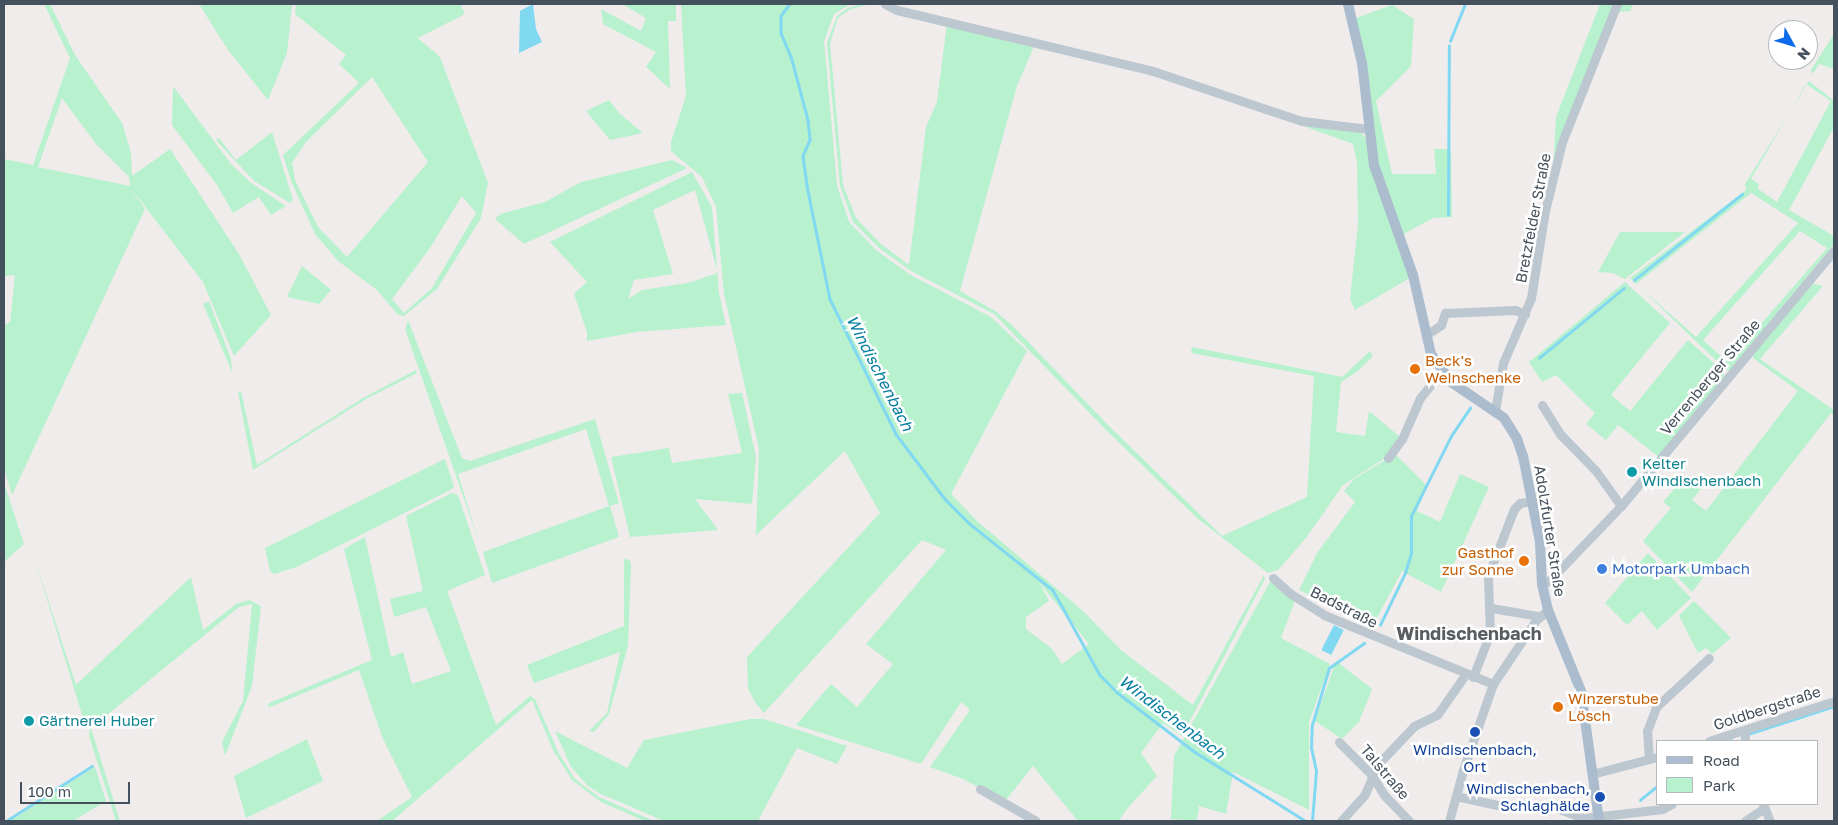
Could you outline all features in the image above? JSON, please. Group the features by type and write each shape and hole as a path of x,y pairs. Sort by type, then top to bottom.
{"main road":[{"name":"Adolzfurter Straße","path":"1348,4 1362,63 1374,166 1413,275 1426,335 1441,372 1463,392 1504,418 1517,438 1533,501 1544,613 1581,691 1598,819"}],"street":[{"path":"885,4 897,10 1153,71 1302,121 1369,128"},
{"name":"Bretzfelder Straße","path":"1495,411 1503,363 1531,298 1545,211 1562,142 1617,4"},
{"name":"Verrenberger Straße","path":"1542,584 1549,582 1621,506 1834,250"},
{"path":"1426,335 1441,325 1444,313 1515,310 1525,314"},
{"path":"1388,458 1402,439 1420,398 1441,372"},
{"path":"1542,405 1561,435 1596,471 1621,506"},
{"path":"1341,821 1365,794 1371,774 1414,726 1437,715 1469,676 1488,642 1492,608 1488,578 1500,541 1514,509 1520,503 1533,501"},
{"name":"Badstraße","path":"1273,578 1291,594 1324,615 1469,676 1493,684"},
{"path":"1492,608 1544,613"},
{"path":"1449,821 1493,684 1544,613"},
{"path":"1592,774 1653,758 1647,732 1656,707 1709,658"},
{"name":"Goldbergstraße","path":"1712,740 1834,701"},
{"path":"1745,730 1745,740"},
{"name":"Talstraße","path":"1339,742 1371,774 1384,795 1409,821"},
{"path":"980,789 1036,821"},
{"path":"1456,796 1497,805"},
{"path":"1548,805 1584,818 1598,819 1662,809 1670,805"},
{"path":"1745,821 1763,806 1770,821"}],"green space":[{"path":"44,4 50,4 75,55 122,123 131,153 132,176 170,149 239,254 271,315 234,356 203,282 130,187 145,209 12,495 4,469 4,325 10,322 15,275 4,276 4,159 33,165 70,58","holes":["62,98 96,144 129,177 130,186 38,167"]},
{"path":"199,4 292,4 287,53 268,100 228,50"},
{"path":"296,4 460,4 465,14 418,38 440,57 488,183 481,218 437,289 404,316 398,315 377,290 338,261 315,234 291,181 283,155 359,83 339,64 346,55 295,14","holes":["372,77 428,162 347,257 318,227 295,180 292,163 306,142","462,196 476,213 432,288 404,313 392,299 430,248"]},
{"path":"622,4 676,4 676,21 668,21 670,89 646,67 656,52 603,24 601,9 641,31 646,18"},
{"path":"681,4 851,4 834,14 824,41 837,185 849,222 876,250 909,274 991,317 1027,351 951,494 977,521 1083,611 1122,651 1193,705 1264,575 1265,579 1182,736 1163,723 1141,753 1157,776 1126,810 1119,821 1078,821 1033,766 1005,801 963,779 930,767 970,710 961,702 921,764 796,725 831,684 857,707 893,664 866,644 946,550 922,540 764,713 755,702 748,689 747,657 880,513 845,451 756,535 759,449 724,294 716,207 702,177 671,151 671,142 686,96","holes":["1039,582 1089,644 1062,664 1052,649 1026,629 1026,617 1049,601"]},
{"path":"868,4 849,10 838,18 830,43 843,185 856,218 881,244 909,265 926,127 937,102 947,23 1035,44 1017,86 960,291 995,311 1013,326 1108,425 1222,536 1307,497 1314,376 1191,353 1192,347 1342,377 1370,351 1373,356 1358,371 1341,382 1336,432 1365,436 1369,411 1400,437 1388,456 1343,485 1306,538 1278,570 1268,573 1197,518 1105,429 994,314 911,271 879,248 853,222 840,186 827,43 837,16 848,8"},
{"path":"1600,4 1633,4 1630,11 1614,12 1553,172 1556,117"},
{"path":"1392,5 1414,19 1411,66 1376,101 1392,174 1436,174 1434,149 1451,149 1452,217 1433,218 1402,235 1378,164 1356,18"},
{"path":"1834,34 1834,69 1819,64 1818,66 1818,59"},
{"path":"1809,81 1834,101 1834,127 1789,210 1834,236 1834,244 1730,370 1726,370 1639,287 1696,337 1798,223 1751,193 1636,284 1630,278 1746,190 1745,184 1790,111 1751,179 1759,184 1758,189 1777,202 1831,101 1807,85","holes":["1800,231 1827,248 1728,362 1703,340"]},
{"path":"173,86 231,164 250,182 286,206 271,215 259,197 233,213 217,185 172,125"},
{"path":"1220,96 1360,132 1366,138 1410,278 1355,310 1350,299 1358,224 1357,163 1353,144"},
{"path":"609,100 620,114 643,133 610,140 586,111"},
{"path":"272,132 293,200 290,203 254,181 216,140 219,138 236,160"},
{"path":"672,160 687,168 524,244 495,219 500,214 545,202 581,182"},
{"path":"692,172 712,207 717,270 695,190 653,210 673,274 634,280 628,299 642,290 688,283 717,273 726,325 637,332 587,341 587,332 574,294 587,282 550,242"},
{"path":"1620,232 1685,232 1625,279 1613,273 1598,272"},
{"path":"302,266 331,290 319,304 287,297"},
{"path":"1625,282 1670,323 1611,395 1630,411 1688,340 1723,371 1724,378 1659,457 1618,425 1606,440 1586,424 1595,413 1556,375 1542,382 1529,362"},
{"path":"1811,283 1823,286 1760,359 1834,410 1834,415 1831,413 1692,592 1643,541 1671,508 1663,502 1683,478 1691,485 1697,478 1705,484 1692,500 1706,511 1798,391 1753,358 1754,350"},
{"path":"209,301 231,359 232,372 203,304"},
{"path":"408,320 462,458 470,461 595,419 619,503 610,506 619,537 492,583 483,552 609,506 586,429 458,474 479,542 405,329"},
{"path":"416,370 417,373 366,399 253,470 238,393 241,391 257,465 363,398"},
{"path":"742,393 756,457 752,504 695,499 718,530 630,537 611,457 669,448 672,463 742,453 728,394"},
{"path":"1395,454 1427,486 1417,511 1440,522 1460,474 1489,487 1441,592 1402,571 1373,625 1299,590 1317,553 1355,502 1344,491 1354,479"},
{"path":"445,459 454,486 452,489 297,567 274,574 270,571 265,548"},
{"path":"4,483 24,544 4,562"},
{"path":"452,493 458,495 485,575 447,591 496,725 530,696 535,699 559,754 575,779 599,797 654,821 645,821 601,802 572,780 554,752 532,700 392,821 377,821 412,797 383,739 359,670 268,708 269,703 372,660 344,549 365,537 391,657 403,652 412,684 451,671 426,607 394,617 390,599 423,591 406,516"},
{"path":"1648,553 1691,598 1657,630 1642,611 1627,625 1605,603"},
{"path":"34,557 76,685 191,577 203,630 236,604 249,600 261,606 252,686 225,756 222,742 243,701 252,604 239,607 91,728 120,821 116,821 89,736 90,728 83,718"},
{"path":"624,559 630,560 631,566 628,646 609,714 594,732 589,731 607,713 620,652 534,683 527,665 624,626"},
{"path":"1270,582 1275,582 1295,600 1281,638 1330,664 1309,722 1309,810 1233,772 1226,814 1199,806 1197,821 1171,819 1174,756"},
{"path":"1694,601 1731,638 1712,654 1706,648 1698,653 1679,615"},
{"path":"1336,661 1372,689 1359,722 1342,739 1315,721"},
{"path":"750,719 764,719 847,746 837,764 797,748 758,821 664,821 601,794 588,786 571,767 555,731 627,768 644,740"},
{"path":"307,739 323,781 246,818 234,776"},
{"path":"95,767 106,801 73,821 10,821"}],"water":[{"path":"533,4 536,29 542,42 519,53 520,11"},
{"path":"1334,625 1344,630 1331,655 1321,650"}],"waterway":[{"name":"Windischenbach","path":"790,4 781,16 781,33 791,56 808,120 810,140 803,156 807,186 830,299 896,434 945,499 970,524 1053,590 1100,675 1118,693 1195,752 1306,821"},
{"path":"1450,41 1465,4"},
{"path":"1448,215 1449,46"},
{"path":"1634,280 1742,194"},
{"path":"1539,358 1624,288"},
{"path":"1380,625 1405,573 1411,553 1411,516 1451,436 1470,408"},
{"path":"1312,821 1316,771 1311,748 1312,725 1329,668 1364,643"},
{"path":"1748,734 1834,706"},
{"path":"6,821 92,766"},
{"path":"1640,800 1656,787"}],"place":[{"name":"Beck's Weinschenke","path":"1415,369"},
{"name":"Kelter Windischenbach","path":"1632,472"},
{"name":"Gasthof zur Sonne","path":"1524,561"},
{"name":"Motorpark Umbach","path":"1602,569"},
{"name":"Winzerstube Lösch","path":"1558,707"},
{"name":"Gärtnerei Huber","path":"29,721"},
{"name":"Windischenbach, Ort","path":"1475,732"},
{"name":"Windischenbach, Schlaghälde","path":"1600,797"}],"district":[{"name":"Windischenbach","path":"1469,633"}]}
